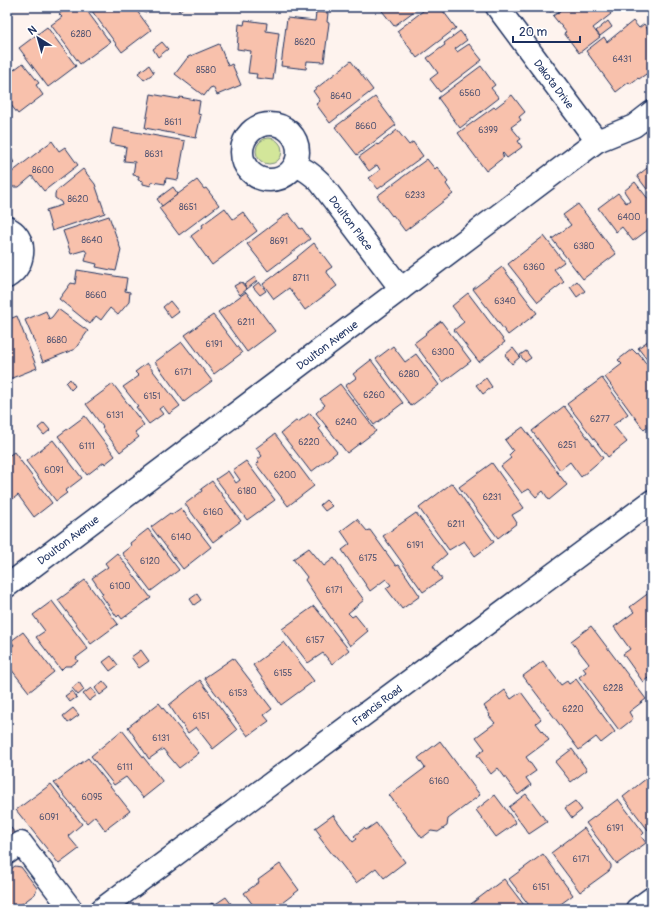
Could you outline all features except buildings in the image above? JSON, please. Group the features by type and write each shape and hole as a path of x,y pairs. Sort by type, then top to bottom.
{"street":[{"name":"Dakota Drive","path":"497,7 598,141"},
{"name":"Doulton Avenue","path":"7,586 598,141 634,126 652,112"},
{"name":"Doulton Place","path":"295,165 313,175 320,182 401,289"},
{"path":"7,227 14,232 20,240 22,258 18,267 7,277"},
{"name":"Francis Road","path":"102,909 652,501"},
{"path":"7,853 21,843 70,909"},
{"path":"637,909 652,898"}],"green space":[{"path":"269,138 278,142 282,151 278,160 269,164 260,160 256,151 260,142"}]}
